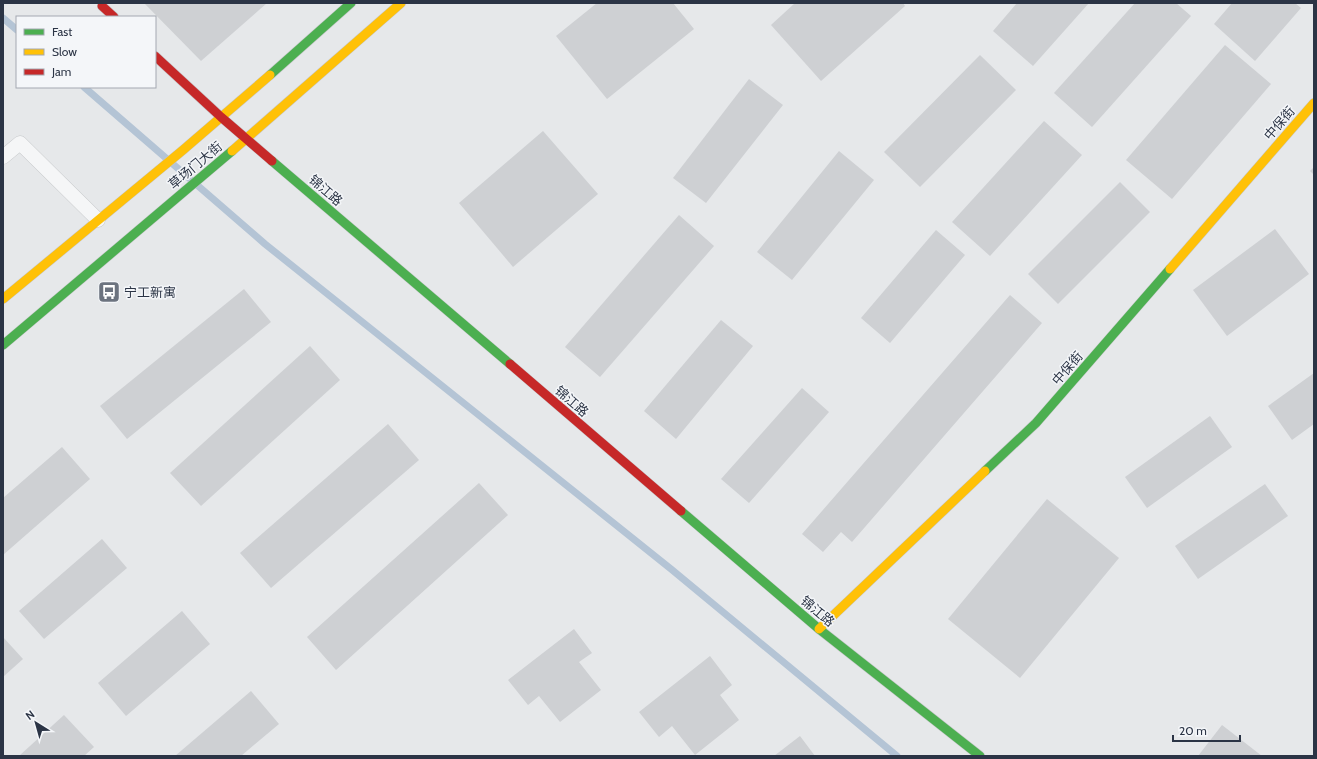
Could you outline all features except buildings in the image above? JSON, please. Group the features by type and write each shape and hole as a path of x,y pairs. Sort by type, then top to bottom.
{"street":[{"name":"草场门大街","path":"3,299 183,150 351,3"},
{"name":"草场门大街","path":"3,345 246,139 401,3"},
{"path":"102,6 113,16"},
{"name":"锦江路","path":"156,57 246,139 819,629 980,756"},
{"name":"中保街","path":"819,629 1036,423 1314,103"}],"lane":[{"path":"3,157 20,143 98,220"}],"waterway":[{"path":"3,18 16,29"},
{"path":"85,88 265,244 671,569 897,756"}],"traffic: fast":[{"path":"270,75 351,3"},
{"path":"3,345 232,151"},
{"path":"272,161 510,364"},
{"path":"985,471 1036,423 1170,269"},
{"path":"681,511 819,629 980,756"}],"traffic: slow":[{"path":"232,151 401,3"},
{"path":"3,299 183,150 270,75"},
{"path":"1170,269 1314,103"},
{"path":"819,629 985,471"}],"traffic: jam":[{"path":"102,6 113,16"},
{"path":"156,57 221,117 272,161"},
{"path":"510,364 681,511"}],"place":[{"name":"宁工新寓","path":"109,292"}]}
